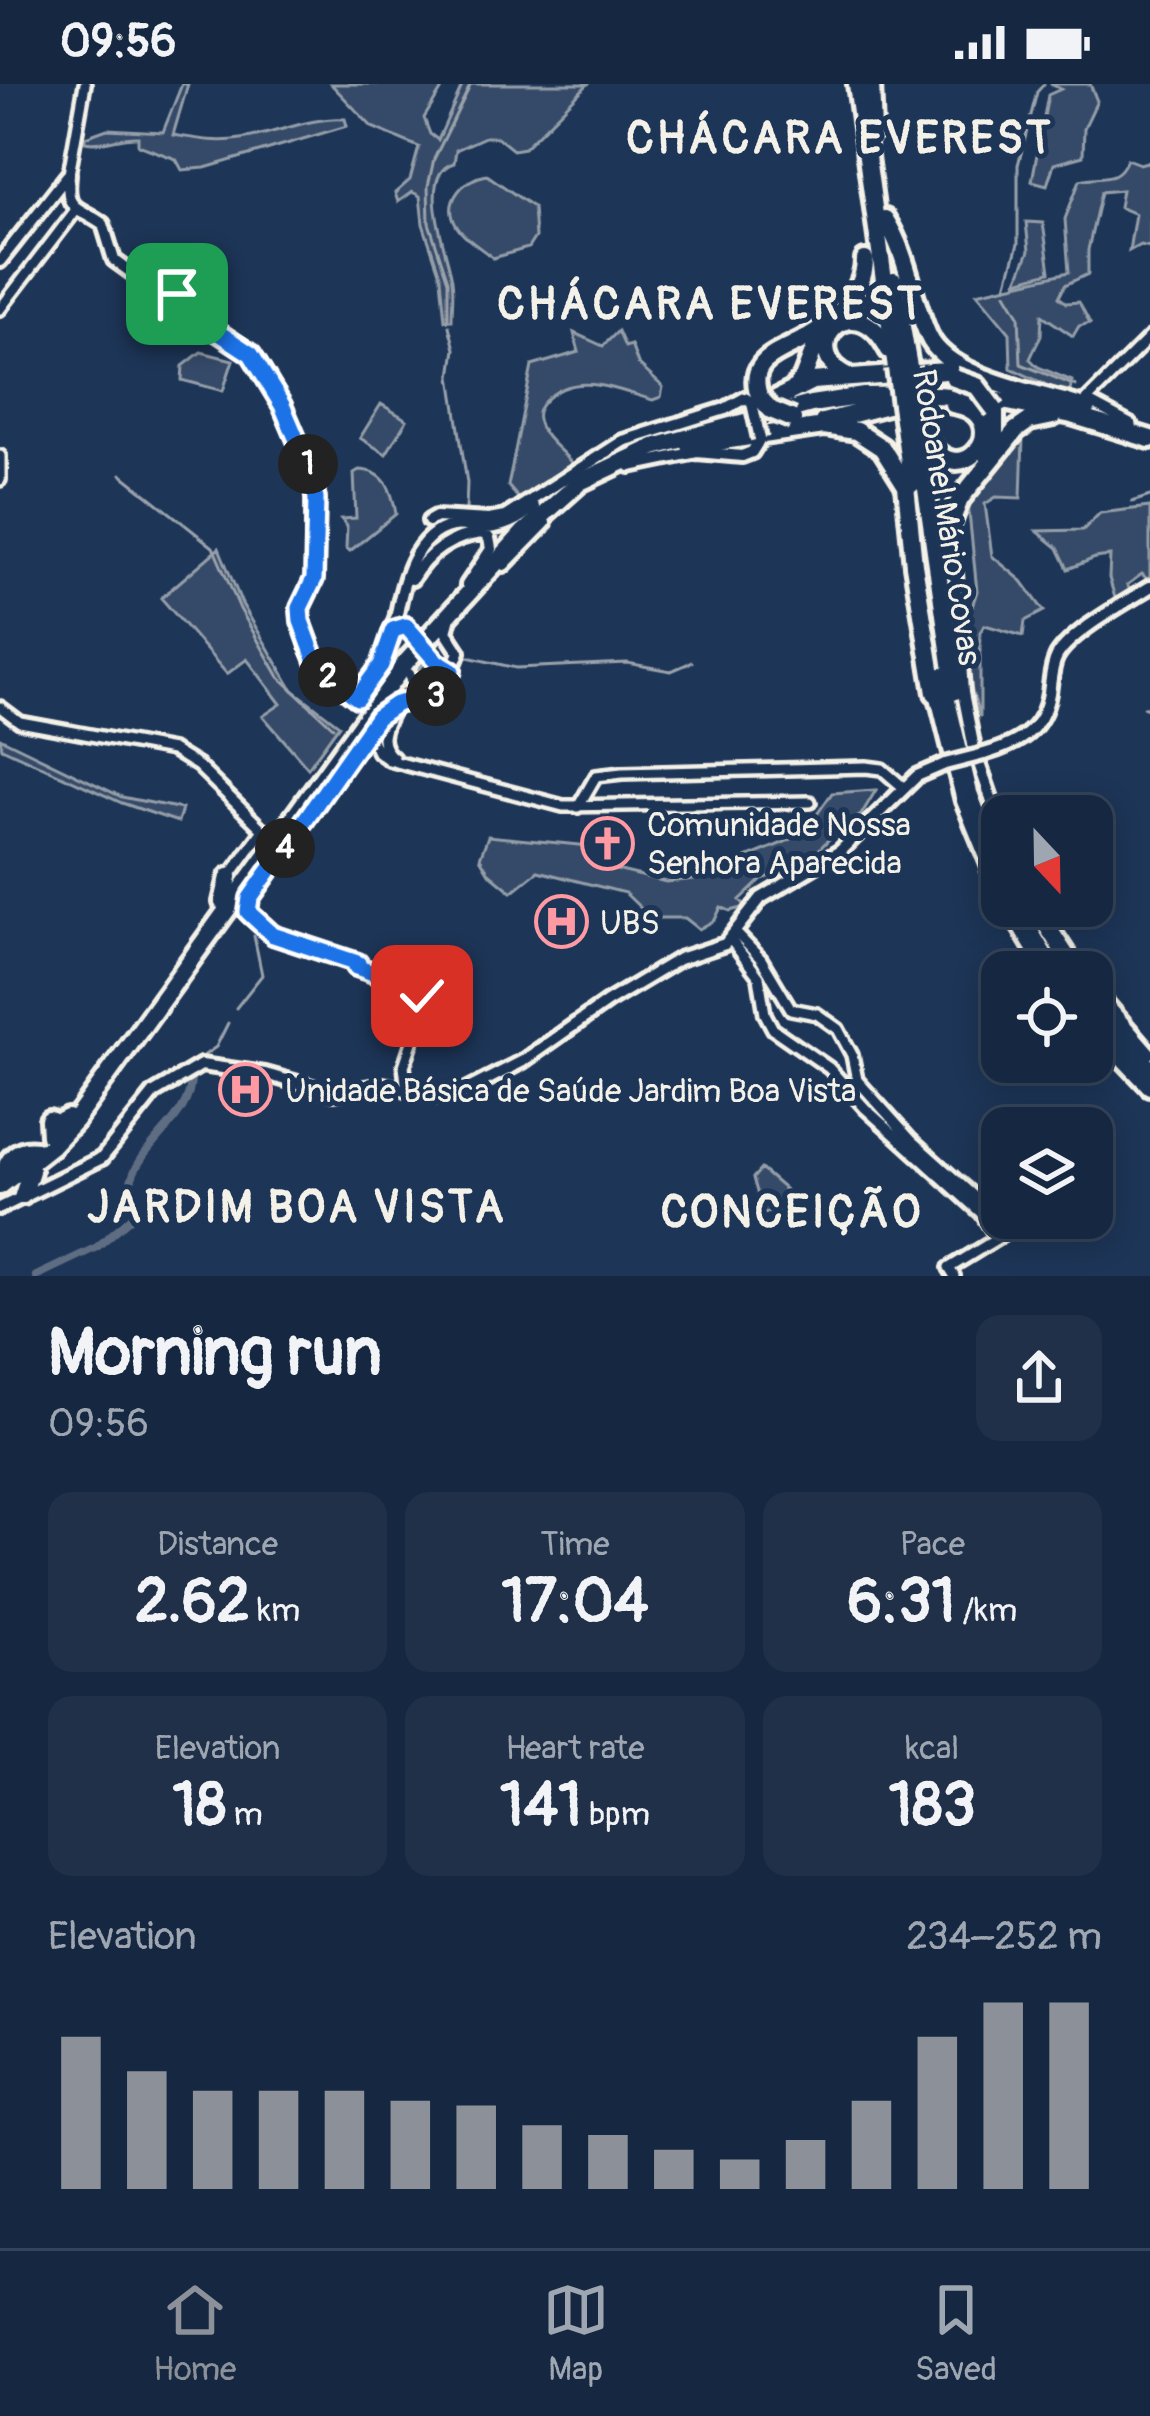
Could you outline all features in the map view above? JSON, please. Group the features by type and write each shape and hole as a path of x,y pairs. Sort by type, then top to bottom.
{"highway":[{"name":"Rodoanel Mário Covas","path":"861,84 872,126 900,365"},
{"name":"Rodoanel Mário Covas","path":"861,84 900,365 956,700 981,796"},
{"path":"861,84 863,283 828,321 763,361 754,400 793,424 856,431 882,448 901,473 935,693"},
{"path":"885,220 932,343 995,410 995,441 955,498 948,530"},
{"path":"850,377 835,369 826,349 833,327 844,320 868,323 900,365"},
{"path":"794,389 828,321"},
{"path":"711,425 762,407 812,381 931,369 1060,399 1144,435"},
{"path":"22,1195 31,1171 128,1038 161,982 238,909 253,855 380,706 400,658 532,515 576,478 640,446 815,397 901,378 960,374"},
{"path":"815,397 922,388 996,391 1144,435"},
{"path":"793,424 982,398 1144,435"},
{"path":"2,1180 55,1137 238,909 406,662 552,505 619,461 811,404 908,410"},
{"path":"619,461 885,405 962,406 979,416 983,443 970,458 946,460 928,443 908,410"},
{"name":"Rodoanel Mário Covas","path":"908,410 915,503 941,675 981,830"},
{"path":"948,530 960,499 1022,425 1048,416 1090,421"},
{"path":"915,503 915,543 935,693"},
{"path":"409,674 439,625"},
{"path":"230,877 238,909"},
{"path":"128,1038 138,1006"},
{"path":"1113,1032 1150,1069"},
{"path":"1113,1039 1150,1090"},
{"path":"2,1180 55,1137"},
{"path":"0,1197 31,1171"}],"main road":[{"path":"69,174 75,211 103,224 114,260 132,278 160,294 174,292 178,306 251,354 282,405 311,473 316,499 314,579 300,608 301,621 318,667 380,706 438,694 458,648 446,632 448,622 585,489 611,473 654,458 697,452 748,455 760,439 754,400 745,398 725,409 623,441 505,517 436,517 428,548 414,574 403,621 381,665 380,706"},
{"path":"0,261 69,174"},
{"path":"428,548 457,532 506,525 576,478"},
{"path":"435,526 482,533 491,545 467,585"},
{"path":"948,530 963,693 974,749 990,795"},
{"path":"0,1208 102,1158 154,1093 201,1065 265,1074 334,1094 400,1083 452,1096 527,1058 679,959 735,938 761,898 840,851 922,772 1014,745 1034,729 1045,711 1053,666 1064,648 1150,587"},
{"path":"403,621 446,668"},
{"path":"238,909 360,728 409,674 416,691 429,695 440,688 446,668"},
{"path":"935,693 962,801 981,844"},
{"path":"1113,1027 1150,1053"}],"street":[{"path":"69,174 85,84"},
{"path":"0,309 75,211"},
{"path":"1087,400 1150,337"},
{"path":"1060,399 1087,400 1144,435"},
{"path":"0,456 0,480"},
{"path":"380,706 382,743 387,753 404,763"},
{"path":"0,707 20,722 184,754 263,830 253,855 230,877"},
{"path":"360,728 385,759 518,796 578,807 810,802"},
{"path":"578,807 600,775 877,767 904,788"},
{"path":"238,909 292,944 423,985 428,991 400,1083"},
{"path":"735,938 761,959 791,1009 824,1017 842,1033 855,1077 868,1093 910,1140 981,1202"},
{"path":"735,938 759,977 765,1014 773,1030 829,1068 882,1124 981,1214"},
{"path":"951,1272 996,1239"}],"shaded area":[{"path":"182,84 188,84 173,135 224,141 320,120 345,119 347,126 205,168 182,170 176,159 138,145 138,137 85,142 85,137 107,129 163,132"},
{"path":"331,84 445,84 424,118 438,140 463,84 588,84 524,148 513,150 497,137 485,137 456,150 454,163 443,170 435,198 452,280 452,320 445,320 441,278 423,224 420,196 412,192 398,202 395,193 410,180 419,147 372,127"},
{"path":"1050,84 1090,84 1097,101 1084,128 1083,156 1054,164 1047,185 1032,181 1048,95 1061,89"},
{"path":"1127,159 1140,164 1150,161 1150,247 1140,245 1129,251 1135,214 1119,207 1122,190 1101,192 1088,250 1088,274 1065,285 1059,297 1066,303 1079,302 1090,323 1079,326 1073,336 1042,315 1041,335 1030,359 1072,381 1070,391 1053,388 1011,368 1010,333 977,293 1069,272 1065,219 1080,180 1114,175"},
{"path":"487,175 533,207 535,237 528,248 493,258 456,225 452,207 458,192"},
{"path":"1026,222 1043,223 1050,272 1017,281 1029,251"},
{"path":"618,331 625,347 631,345 638,364 663,387 661,397 653,400 582,384 556,392 539,408 538,421 572,464 529,498 519,499 508,486 532,366 579,352 574,333 603,346"},
{"path":"201,352 233,360 223,391 182,380 183,366"},
{"path":"381,404 407,420 386,454 360,438"},
{"path":"1023,437 1021,498 996,497 985,504 992,556 1022,581 1044,611 1025,621 1023,636 985,625 980,632 980,717 970,685 965,628 977,591 968,503"},
{"path":"354,473 376,474 386,483 396,514 350,551 346,548 347,526 341,519 356,518"},
{"path":"1150,507 1150,582 1142,574 1127,585 1133,594 1116,601 1109,578 1110,556 1068,569 1058,548 1037,531 1083,530 1100,513"},
{"path":"219,548 242,604 293,690 339,725 308,768 263,716 281,704 247,659 227,674 161,598"},
{"path":"0,738 122,797 182,809 178,822 122,803 2,748"},
{"path":"876,790 861,815 803,866 762,879 740,900 747,907 730,911 721,907 715,920 699,929 685,918 651,918 625,893 538,871 512,892 489,873 480,858 488,836 589,846 616,870 666,882 695,879 790,840 832,793"},
{"path":"761,1169 797,1200 797,1222 785,1224 781,1210 763,1213 753,1178"}],"waterway":[{"path":"448,321 448,281 429,223 428,186 434,159 471,84"},
{"path":"1006,286 1018,244 1018,165 1037,92 1044,84"},
{"path":"1006,293 1019,315 1021,364 1076,386"},
{"path":"449,326 455,349 451,376 467,483 466,509"},
{"path":"121,474 213,547 240,609 279,677 333,727"},
{"path":"1132,502 1150,496"},
{"path":"463,656 516,668 627,663 671,671 692,662"},
{"path":"414,674 425,663"},
{"path":"1143,707 1150,710"},
{"path":"980,872 1026,951"},
{"path":"236,1008 262,975 254,936"},
{"path":"192,1064 216,1047 228,1023"},
{"path":"36,1276 97,1247 134,1215 130,1190 135,1171 183,1107 191,1077"}],"place":[{"name":"Comunidade Nossa Senhora Aparecida","path":"608,843"},
{"name":"UBS","path":"561,922"},
{"name":"Unidade Básica de Saúde Jardim Boa Vista","path":"246,1090"}],"district":[{"name":"CHÁCARA EVEREST","path":"840,137"},
{"name":"CHÁCARA EVEREST","path":"711,303"},
{"name":"JARDIM BOA VISTA","path":"297,1206"},
{"name":"CONCEIÇÃO","path":"792,1211"}],"route":[{"path":"177,294 178,306 257,361 279,398 311,473 316,499 314,579 299,616 318,667 357,698 381,665 393,630 406,626 437,662 452,671 438,694 396,704 377,717 250,898 248,912 273,935 358,963 356,967 419,989 422,996"}]}
